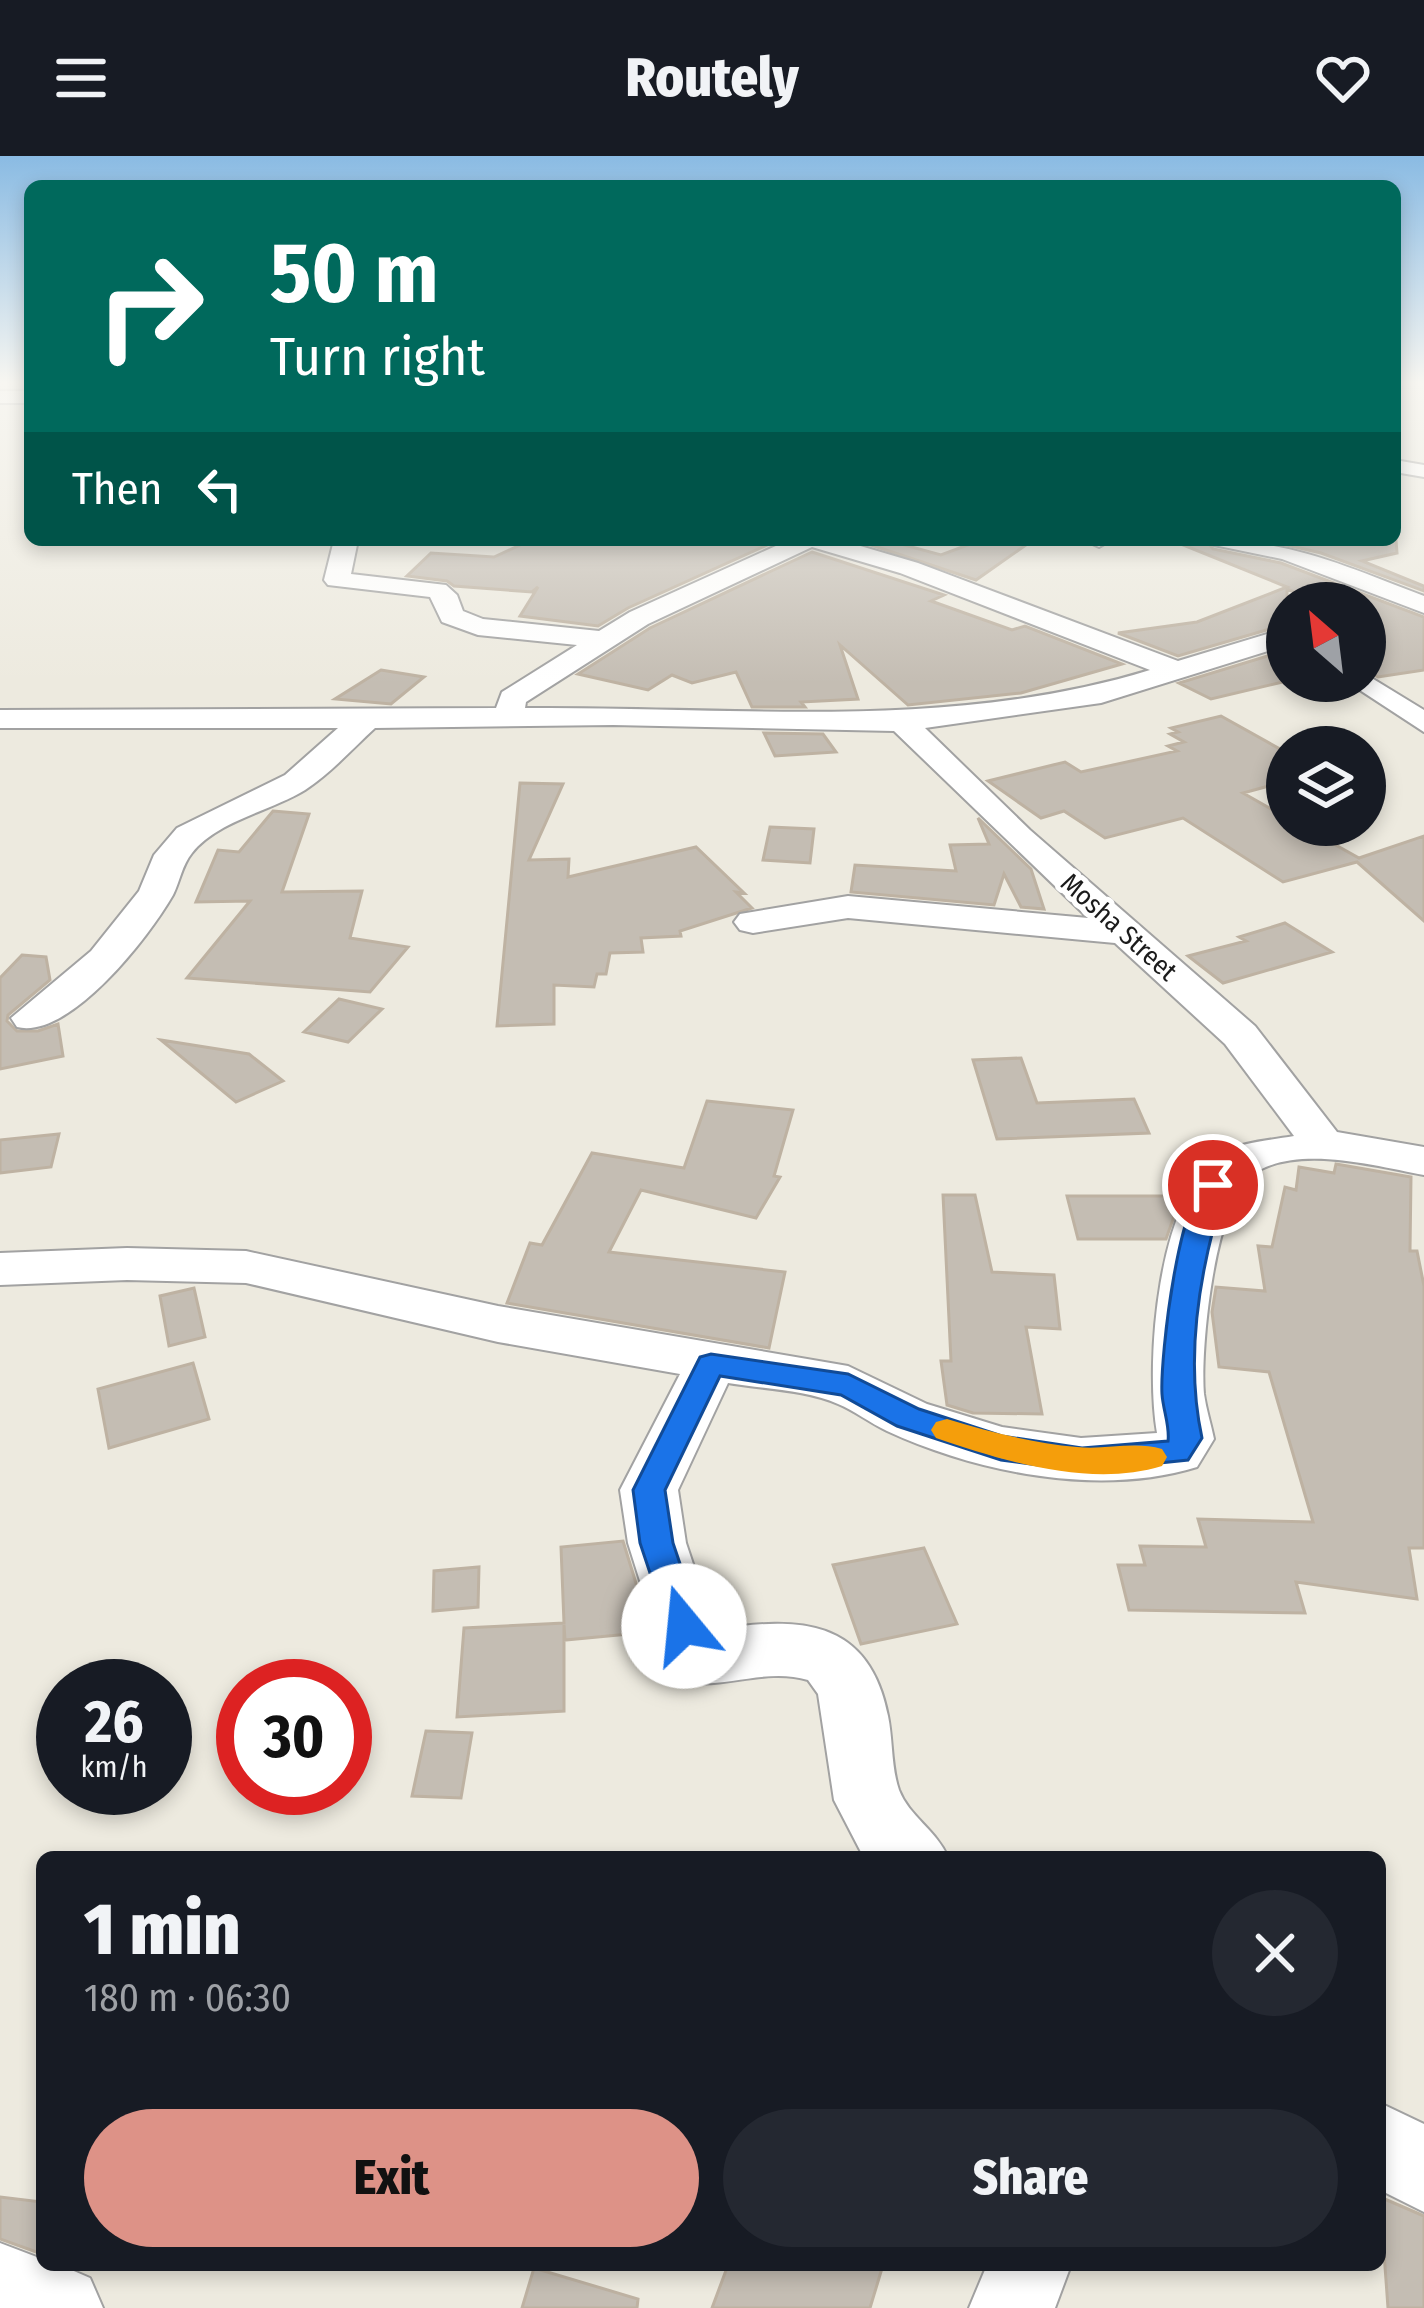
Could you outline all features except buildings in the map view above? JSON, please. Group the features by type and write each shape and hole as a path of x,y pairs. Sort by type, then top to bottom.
{"street":[{"path":"344,546 334,576 337,580 437,590 444,595 451,616 478,627 604,640"},
{"path":"509,716 512,698 639,618 798,546"},
{"path":"832,546 909,568 1177,670"},
{"path":"1252,546 1288,553 1424,605"},
{"path":"1386,612 1424,605"},
{"path":"0,719 509,716 902,722 1101,694 1266,643"},
{"path":"1386,698 1424,723"},
{"path":"31,1018 73,990 104,958 156,893 171,855 189,836 296,782 365,720"},
{"name":"Mosha Street","path":"902,722 1123,933 1240,1035 1322,1143"},
{"path":"753,922 848,907 1123,933"},
{"path":"0,1269 127,1264 246,1267 498,1324 848,1385 908,1418 1001,1448 1082,1460 1177,1452 1186,1438 1177,1392 1191,1252 1213,1185 1240,1161 1322,1143 1424,1161"},
{"path":"711,1364 649,1490 657,1543 693,1660 763,1649 816,1653 836,1665 848,1686 868,1800 893,1843 904,1851"},
{"path":"1386,2147 1424,2171"},
{"path":"1012,2308 1027,2271"},
{"path":"0,2286 60,2308"}],"slow traffic":[{"path":"947,1430 1001,1448 1082,1460 1151,1457"}],"route":[{"path":"684,1626 657,1543 649,1490 711,1364 848,1385 908,1418 1001,1448 1082,1460 1177,1452 1186,1438 1177,1392 1191,1252 1213,1185"}]}
